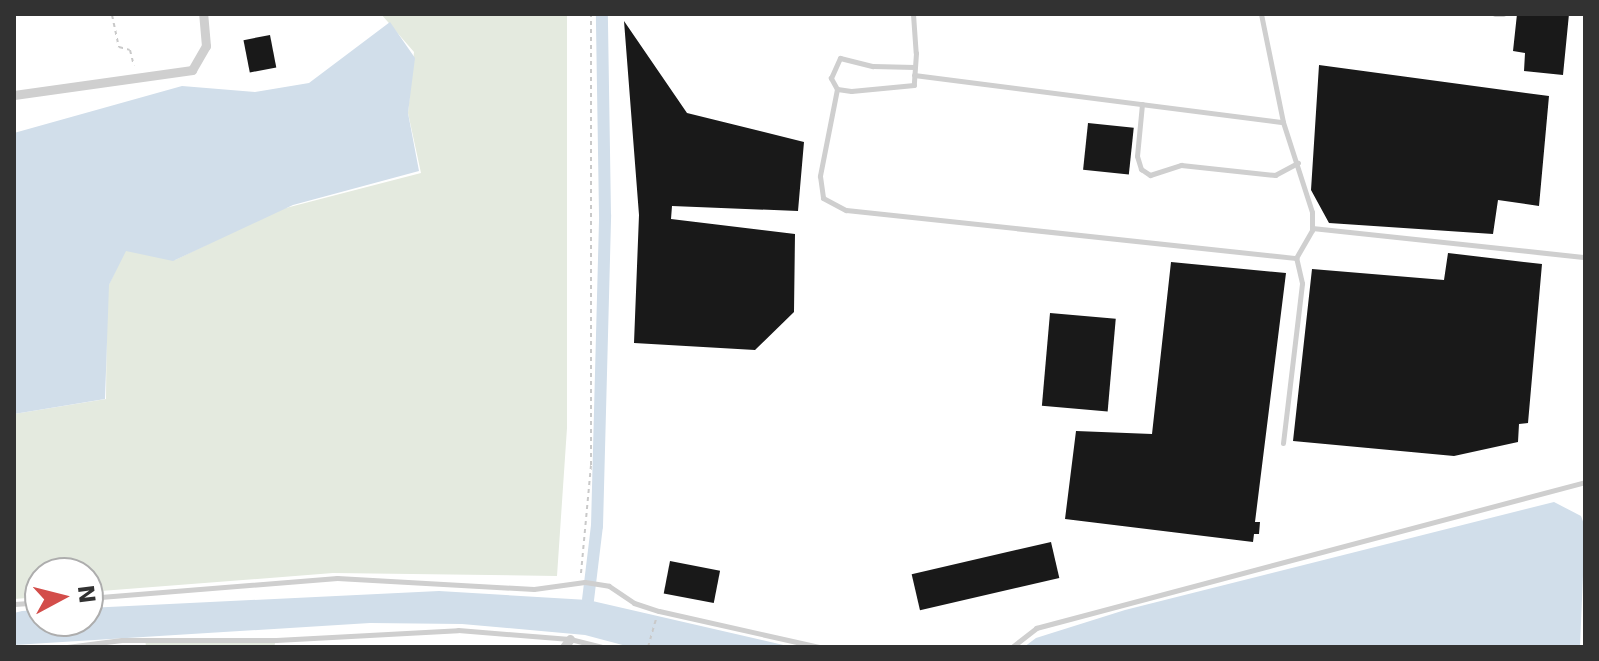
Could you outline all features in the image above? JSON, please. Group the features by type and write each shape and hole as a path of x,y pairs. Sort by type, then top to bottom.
{"street":[{"path":"14,95 192,70 206,46 203,14"}],"lane":[{"path":"837,89 914,85 913,14"},
{"path":"1261,14 1283,122 1298,163 1312,228 1296,258 1302,283 1283,443"},
{"path":"1495,14 1503,14"},
{"path":"914,67 873,66 840,58 831,78 837,89 820,176 823,198 846,210 1296,258"},
{"path":"914,75 1283,122"},
{"path":"1142,104 1137,156 1141,169 1150,175 1181,165 1275,175 1298,163"},
{"path":"1312,228 1585,257"},
{"path":"1012,647 1036,628 1585,482"},
{"path":"104,597 337,578 534,589 583,582 609,586 634,603 659,611 819,647"},
{"path":"67,647 122,640 276,640 458,630 601,647"}],"path":[{"path":"583,582 591,465 591,14"},
{"path":"112,15 119,47 130,50 135,70"},
{"path":"648,647 657,614"}],"shaded area":[{"path":"381,14 567,14 567,428 557,576 333,573 104,591 104,557 24,557 24,598 14,599 14,414 106,399 107,289 125,250 175,260 278,210 421,173 408,113 414,52"},
{"path":"390,22 415,58 408,113 419,171 293,205 173,261 126,251 109,285 105,399 14,414 14,133 182,86 255,92 309,83"},
{"path":"1554,502 1581,516 1585,527 1580,647 1024,647 1036,638 1125,610"},
{"path":"439,591 588,600 792,647 630,647 585,635 462,624 370,623 14,645 14,613 24,611 24,637 104,637 104,607"},
{"path":"145,638 276,640 274,647 146,647"}],"building":[{"path":"1517,14 1569,14 1563,75 1524,71 1525,53 1513,51"},
{"path":"624,21 687,113 804,142 798,211 672,206 671,219 795,234 794,312 755,350 634,343 639,215"},
{"path":"270,35 276,67 250,73 243,40"},
{"path":"1319,65 1549,96 1539,206 1498,200 1493,234 1329,223 1311,190"},
{"path":"1088,123 1134,128 1129,175 1083,170"},
{"path":"1448,253 1542,264 1528,423 1519,424 1518,442 1454,456 1293,441 1312,269 1444,280"},
{"path":"1171,262 1286,273 1255,522 1260,522 1259,534 1254,534 1253,542 1065,519 1076,431 1152,434"},
{"path":"1050,313 1116,319 1108,411 1042,406"},
{"path":"1051,542 1059,578 920,610 912,574"},
{"path":"670,561 720,571 714,603 664,593"}],"waterway":[{"path":"588,600 597,526 605,215 602,14"}]}
